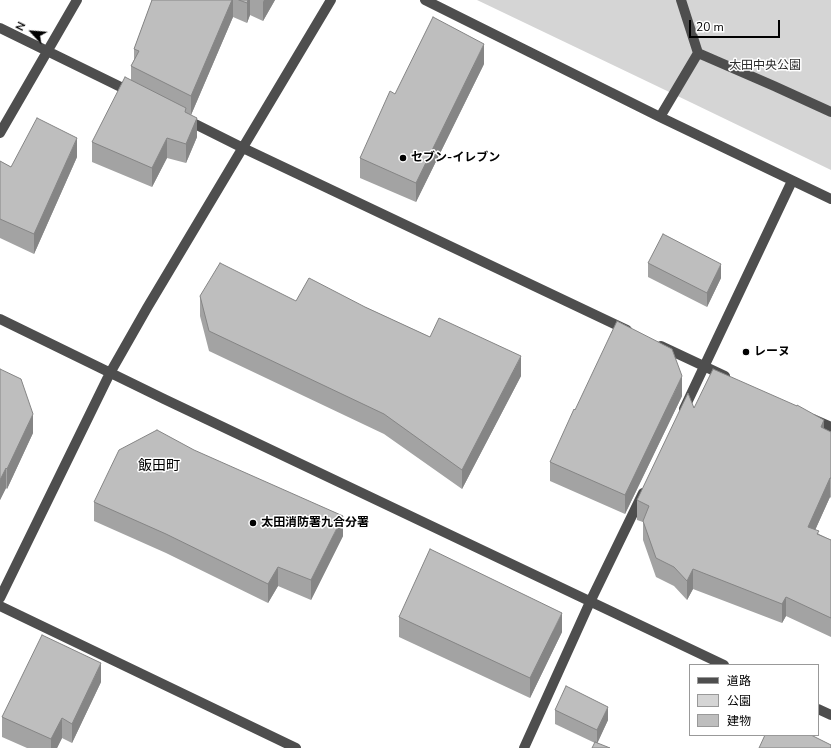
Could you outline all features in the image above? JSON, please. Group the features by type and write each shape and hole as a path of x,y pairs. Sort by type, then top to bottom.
{"street":[{"path":"0,133 77,0"},
{"path":"0,598 110,373 147,308 331,0"},
{"path":"425,0 660,117 831,199"},
{"path":"660,117 698,53 681,0"},
{"path":"0,28 145,99"},
{"path":"698,53 831,112"},
{"path":"173,113 243,148 639,336"},
{"path":"680,416 792,181"},
{"path":"0,319 110,373 722,664"},
{"path":"653,342 732,380"},
{"path":"803,414 831,427"},
{"path":"524,748 590,602 649,481"},
{"path":"0,606 296,748"},
{"path":"819,709 831,715"}],"green space":[{"name":"太田中央公園","path":"477,0 831,0 831,170 663,89"}],"building":[{"path":"152,0 232,0 191,96 131,66 139,51 134,49"},
{"path":"239,0 248,0 247,3"},
{"path":"433,17 484,44 416,183 360,158 390,91 395,94"},
{"path":"125,77 186,108 185,112 197,118 186,144 167,138 152,168 92,142"},
{"path":"37,118 77,138 34,234 0,219 0,161 11,167"},
{"path":"663,234 721,264 707,293 648,263"},
{"path":"220,263 296,301 309,278 365,307 430,337 439,318 521,356 462,470 384,414 209,331 200,296"},
{"path":"617,321 672,349 682,376 625,495 550,462"},
{"path":"0,369 21,379 33,414 7,469 6,468 0,480"},
{"path":"713,369 797,405 824,420 821,427 831,432 831,478 808,527 819,531 817,534 831,540 831,618 786,597 782,604 693,569 687,581 674,567 656,558 643,521 649,506 637,500 688,393 694,408"},
{"path":"157,430 194,450 343,516 311,580 278,567 268,584 166,534 94,502 119,450"},
{"path":"430,549 562,613 530,678 399,617"},
{"path":"42,635 101,663 72,724 62,718 51,739 2,717"},
{"path":"566,686 608,707 597,730 555,710"},
{"path":"765,736 813,736 831,745 831,748 759,748"},
{"path":"595,742 610,748 592,748"}],"place":[{"name":"セブン-イレブン","path":"403,158"},
{"name":"レーヌ","path":"746,352"},
{"name":"太田消防署九合分署","path":"253,523"}],"district":[{"name":"飯田町","path":"159,467"}]}
